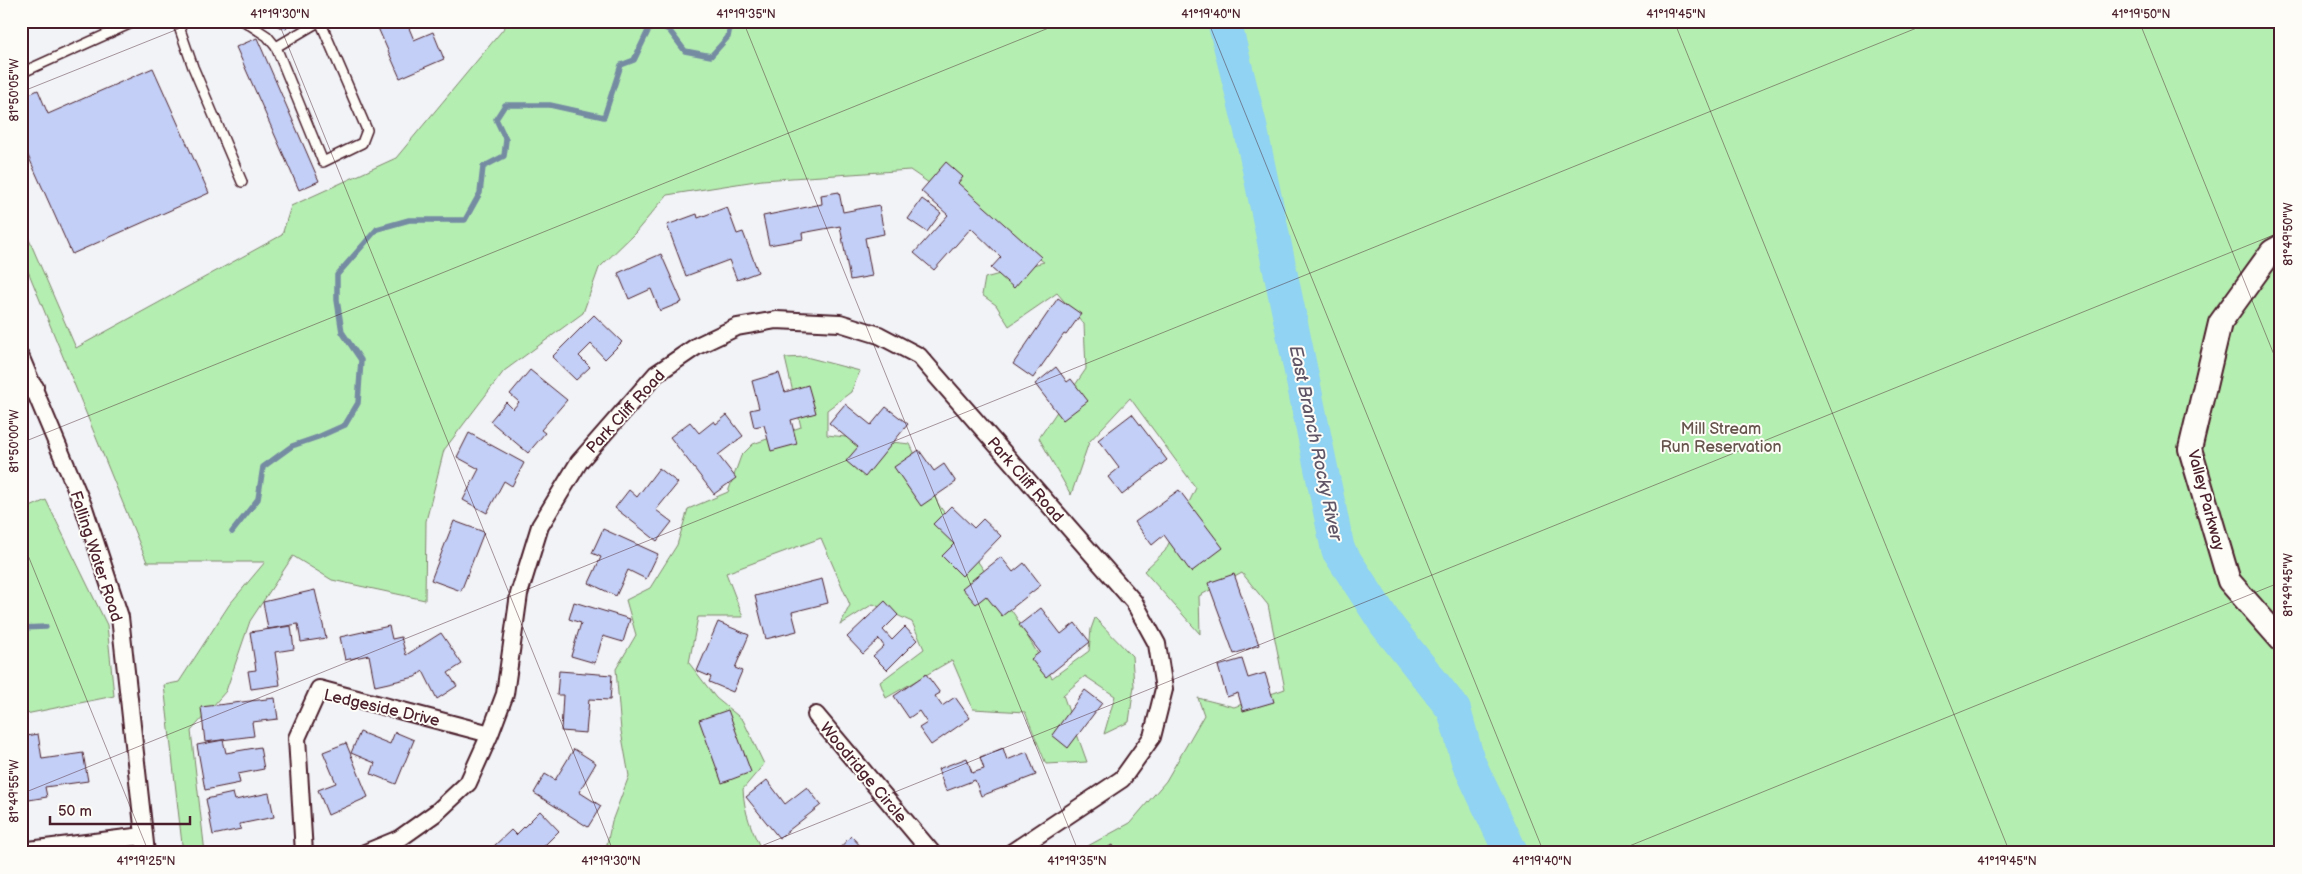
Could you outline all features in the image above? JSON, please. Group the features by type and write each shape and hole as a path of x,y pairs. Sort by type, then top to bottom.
{"street":[{"name":"Valley Parkway","path":"2281,246 2272,251 2220,323 2190,450 2229,581 2281,640"},
{"name":"Park Cliff Road","path":"365,853 399,839 437,812 468,783 490,734 505,694 519,594 540,526 579,462 656,374 696,346 737,327 776,320 840,323 879,335 918,356 1134,602 1157,644 1164,689 1152,737 1122,779 1011,853"},
{"name":"Falling Water Road","path":"21,358 28,390 84,508 120,617 146,853"},
{"name":"Ledgeside Drive","path":"304,853 296,738 319,689 490,734"},
{"name":"Woodridge Circle","path":"816,714 932,853"},
{"path":"21,851 143,836"}],"lane":[{"path":"21,73 136,21"},
{"path":"176,21 192,67 242,182"},
{"path":"244,21 267,36 276,47 323,162 362,143 367,130 320,21 276,47"}],"green space":[{"name":"Mill Stream Run Reservation","path":"510,21 2281,21 2281,853 1075,853 1130,823 1166,781 1204,715 1198,698 1234,707 1285,689 1268,605 1242,573 1199,596 1200,634 1144,571 1165,551 1196,488 1130,398 1089,442 1071,495 1039,438 1086,369 1084,324 1057,293 1009,326 996,305 982,295 985,278 1044,262 910,170 762,180 667,195 635,233 599,268 583,313 504,371 444,450 426,521 425,600 332,580 293,556 250,621 226,691 191,731 205,853 183,853 164,685 179,682 229,605 265,562 147,562 21,254 21,221 76,348 282,235 291,206 396,158"},
{"path":"806,357 860,371 851,392 827,410 827,435 910,444 939,505 1016,617 1052,678 1089,651 1091,629 1095,618 1132,656 1134,686 1129,722 1104,734 1115,696 1085,676 1063,695 1087,762 1046,764 1025,712 973,709 952,660 886,698 880,682 924,649 912,622 873,604 840,625 850,605 821,538 726,573 743,617 698,617 689,663 716,698 743,720 764,764 743,789 749,822 763,853 605,853 612,821 629,776 621,731 616,669 636,635 626,600 650,588 677,545 688,509 728,492 741,456 753,444 801,427 785,358"},
{"path":"46,500 107,625 114,696 21,715 21,511"}],"building":[{"path":"264,21 289,21 286,29"},
{"path":"375,21 406,21 414,40 433,32 444,59 400,78"},
{"path":"257,38 319,181 299,190 236,47"},
{"path":"153,68 209,193 72,254 21,140 21,98 38,90 48,114"},
{"path":"946,162 963,177 958,183 1041,257 1014,288 991,268 1001,257 971,228 934,270 914,253 948,215 921,191"},
{"path":"839,192 843,212 879,205 884,234 865,238 872,276 850,280 840,226 802,233 803,239 769,245 763,216 822,204 821,195"},
{"path":"922,199 941,213 927,232 908,219"},
{"path":"727,207 737,234 743,232 758,272 737,280 729,260 686,276 667,225 697,214 698,218"},
{"path":"661,254 682,302 660,311 651,289 629,299 618,273"},
{"path":"1058,298 1081,314 1066,335 1064,334 1033,378 1013,364"},
{"path":"594,315 622,342 605,359 591,344 579,356 590,367 576,380 552,357"},
{"path":"1056,367 1067,382 1071,379 1088,401 1063,420 1035,384"},
{"path":"530,370 567,400 541,430 545,433 528,453 490,421 506,402 513,409 519,402 510,394"},
{"path":"779,373 785,392 808,385 816,413 791,420 797,444 771,451 764,425 754,427 750,410 759,408 752,381"},
{"path":"845,404 871,425 886,407 908,424 865,477 846,461 858,447 829,423"},
{"path":"1132,414 1167,460 1122,495 1108,477 1119,468 1098,440"},
{"path":"727,415 743,436 718,455 736,478 714,494 670,437 690,422 699,433 714,421 716,424"},
{"path":"469,433 524,463 512,486 504,481 487,513 463,500 479,469 457,457"},
{"path":"919,450 934,471 944,464 956,482 921,506 894,467"},
{"path":"659,468 678,483 656,510 672,522 657,541 615,508 629,490 637,497"},
{"path":"1179,490 1223,548 1191,572 1164,535 1152,545 1135,522"},
{"path":"951,506 974,528 983,519 1001,536 962,576 942,556 954,544 933,524"},
{"path":"454,521 484,532 461,591 431,580"},
{"path":"603,529 658,554 646,579 628,570 616,596 589,583 601,557 592,553"},
{"path":"1001,557 1013,572 1024,563 1041,585 1002,616 986,596 976,604 962,588"},
{"path":"1234,574 1259,645 1234,654 1208,583"},
{"path":"822,579 828,603 792,612 797,631 766,639 755,596"},
{"path":"315,590 326,638 301,642 298,624 268,629 263,602"},
{"path":"885,601 898,615 883,630 892,640 905,627 917,640 887,670 873,656 884,646 879,639 863,654 847,637"},
{"path":"574,602 630,619 623,642 603,636 595,663 571,656 581,623 569,619"},
{"path":"1041,608 1061,634 1075,623 1090,642 1046,677 1031,659 1040,652 1019,625"},
{"path":"718,622 749,635 735,668 742,671 733,692 709,682 711,677 697,671"},
{"path":"291,626 294,649 275,652 280,685 251,689 248,671 256,670 250,632"},
{"path":"389,626 392,639 401,637 406,655 441,633 462,664 448,673 457,686 437,699 423,671 415,677 375,686 369,655 345,660 340,637"},
{"path":"1242,659 1248,678 1265,673 1274,702 1243,711 1238,693 1227,697 1218,666"},
{"path":"559,671 612,675 610,700 589,699 586,733 561,731 563,695 557,695"},
{"path":"926,674 940,693 935,696 942,706 955,697 970,718 931,745 919,728 927,723 919,711 909,718 894,696"},
{"path":"1085,690 1102,703 1068,748 1052,735"},
{"path":"275,698 278,719 252,722 254,736 205,742 201,707"},
{"path":"728,710 751,772 722,783 699,720"},
{"path":"360,732 390,744 395,732 414,740 396,784 371,774 375,763 351,753"},
{"path":"38,734 42,759 83,753 88,781 45,787 47,797 23,801 21,737"},
{"path":"223,740 226,753 260,747 264,769 238,774 240,783 205,790 197,745"},
{"path":"346,743 368,797 328,815 318,790 336,783 323,752"},
{"path":"1003,748 1007,760 1027,752 1036,775 981,796 975,780 946,791 938,769 967,758 972,773 984,769 980,757"},
{"path":"574,749 596,763 579,792 601,806 588,827 534,793 545,774 555,780"},
{"path":"767,780 785,804 807,787 821,805 779,838 746,797"},
{"path":"233,793 235,800 269,793 274,817 240,824 241,829 213,835 206,799"},
{"path":"540,811 559,831 537,853 498,853 493,847 511,830 516,835"},
{"path":"851,836 867,853 835,853"},
{"path":"1112,845 1116,853 1098,853"}],"waterway":[{"path":"232,532 258,499 263,467 292,446 345,425 358,403 361,360 342,332 337,300 337,275 377,229 409,220 465,220 480,193 483,167 504,156 506,140 496,119 505,105 550,105 604,117 621,65 634,60 648,31 656,24 669,30 685,51 711,56 728,37 731,21"},
{"name":"East Branch Rocky River","path":"1224,21 1249,121 1338,550 1386,624 1454,710 1468,761 1511,853"},
{"path":"21,628 46,627"}]}
